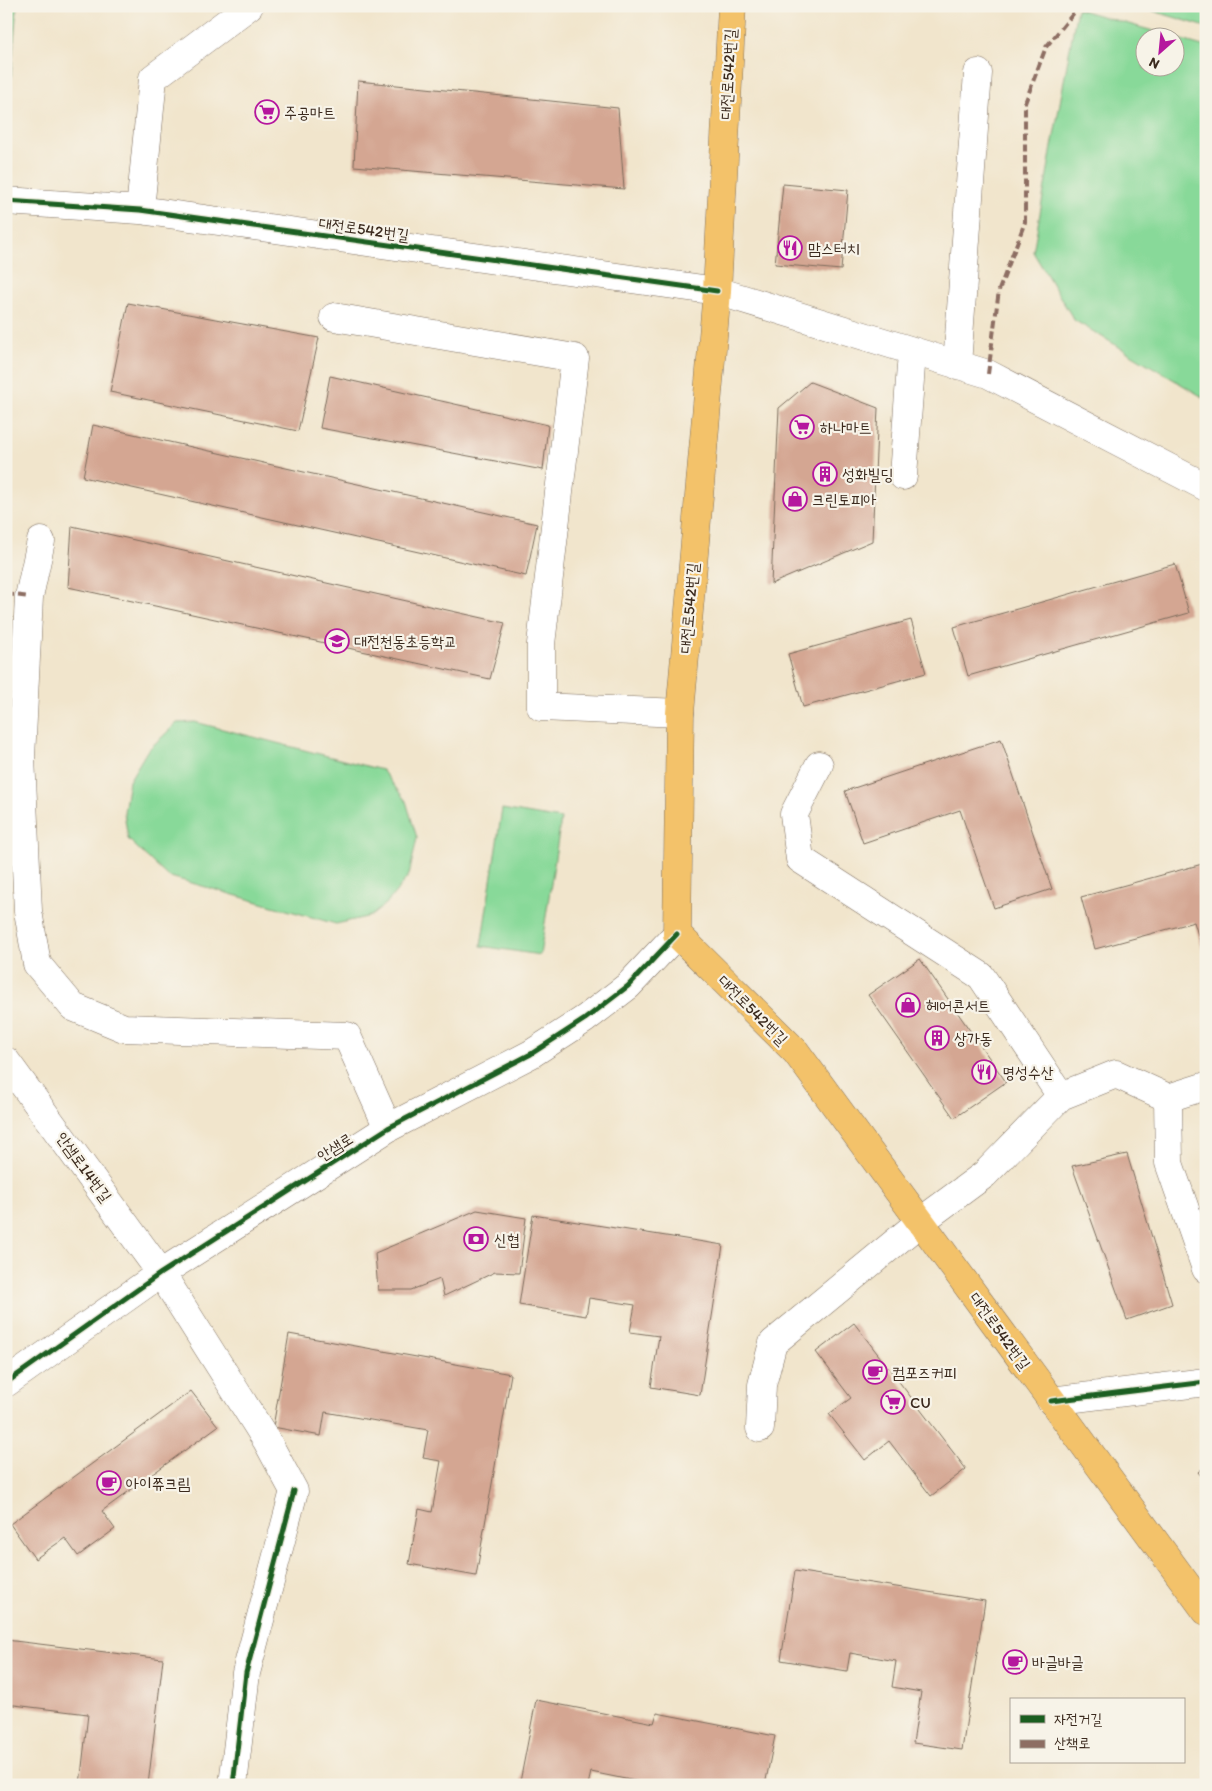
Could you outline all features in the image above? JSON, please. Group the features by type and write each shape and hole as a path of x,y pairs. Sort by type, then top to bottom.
{"main road":[{"name":"대전로542번길","path":"732,6 717,291 680,713 677,934 796,1052 1206,1611"}],"street":[{"path":"140,210 154,78 249,6"},
{"path":"957,365 978,74"},
{"name":"대전로542번길","path":"6,201 140,210 717,291"},
{"path":"717,291 988,374 1206,487"},
{"path":"334,317 575,358 541,644 542,707 680,713"},
{"path":"903,476 912,352"},
{"path":"41,540 29,597 20,757 28,911 38,964 73,1007 124,1028 347,1036 388,1128"},
{"path":"819,765 794,814 800,860 981,976 1061,1096"},
{"name":"안샘로","path":"6,1384 161,1274 388,1128 531,1054 585,1019 628,986 677,934"},
{"name":"안샘로14번길","path":"6,1061 161,1274 267,1441 294,1491 246,1673 233,1785"},
{"path":"760,1428 762,1385 773,1343 920,1222 985,1174 1061,1096 1116,1074 1168,1098 1206,1086"},
{"path":"1168,1098 1169,1163 1206,1269"},
{"path":"1051,1401 1206,1382"}],"green space":[{"path":"6,6 17,6 6,134"},
{"path":"1137,6 1206,6 1206,27"},
{"path":"1077,9 1143,28 1134,28 1134,78 1184,78 1184,41 1206,47 1206,399 1074,320 1033,252"},
{"path":"195,722 382,770 406,801 417,838 409,875 387,903 371,916 336,924 167,876 128,839 124,812 129,781 147,751 177,723"},
{"path":"502,809 561,819 540,955 481,946"}],"building":[{"path":"358,81 618,108 624,189 354,166"},
{"path":"783,184 848,190 841,270 775,264"},
{"path":"128,303 319,338 298,431 110,392"},
{"path":"330,376 548,425 543,470 320,428"},
{"name":"성화빌딩","path":"810,382 878,408 872,541 771,584 779,408"},
{"path":"93,425 537,524 526,576 83,477"},
{"path":"72,526 505,623 490,679 68,587"},
{"path":"1175,564 1189,613 968,676 954,627"},
{"path":"911,620 926,673 803,707 788,654"},
{"path":"1001,739 1052,889 994,908 960,810 863,843 845,791"},
{"path":"1206,863 1206,961 1194,922 1095,949 1081,897"},
{"name":"상가동","path":"920,959 1006,1082 954,1118 868,995"},
{"path":"1127,1154 1172,1304 1127,1320 1072,1166"},
{"path":"477,1210 526,1218 519,1273 495,1272 444,1296 440,1279 411,1290 378,1290 375,1253"},
{"path":"533,1215 723,1245 700,1395 651,1387 659,1336 630,1332 635,1305 589,1298 586,1316 519,1305"},
{"path":"854,1323 966,1469 931,1496 889,1441 865,1460 829,1414 851,1398 816,1352"},
{"path":"289,1334 511,1374 476,1576 409,1564 419,1509 432,1512 441,1461 423,1458 428,1430 325,1412 321,1436 273,1427"},
{"path":"191,1391 218,1426 102,1511 115,1529 78,1556 65,1538 35,1559 10,1524"},
{"path":"1206,1466 1206,1482 1198,1472"},
{"path":"795,1571 985,1601 962,1750 913,1743 921,1692 892,1687 896,1661 850,1653 847,1671 781,1660"},
{"path":"6,1640 163,1659 148,1785 80,1785 88,1714 6,1704"},
{"path":"536,1700 654,1723 657,1713 775,1736 765,1785 655,1785 591,1772 588,1785 533,1785 520,1782"}],"marked path":[{"path":"988,374 999,290 1025,222 1025,103 1046,47 1077,9"},
{"path":"6,594 29,597"}],"cycle path":[{"path":"6,201 140,210 717,291"},
{"path":"6,1383 161,1273 388,1128 531,1054 585,1019 628,986 677,934"},
{"path":"1051,1401 1206,1382"},
{"path":"233,1785 246,1673 294,1491"}],"place":[{"name":"주공마트","path":"267,112"},
{"name":"맘스터치","path":"790,248"},
{"name":"하나마트","path":"802,427"},
{"name":"성화빌딩","path":"825,474"},
{"name":"크린토피아","path":"795,499"},
{"name":"대전천동초등학교","path":"337,641"},
{"name":"헤어콘서트","path":"908,1005"},
{"name":"상가동","path":"937,1038"},
{"name":"명성수산","path":"984,1072"},
{"name":"신협","path":"476,1239"},
{"name":"컴포즈커피","path":"875,1372"},
{"name":"CU","path":"893,1402"},
{"name":"아이쮸크림","path":"109,1483"},
{"name":"바글바글","path":"1015,1662"}]}
